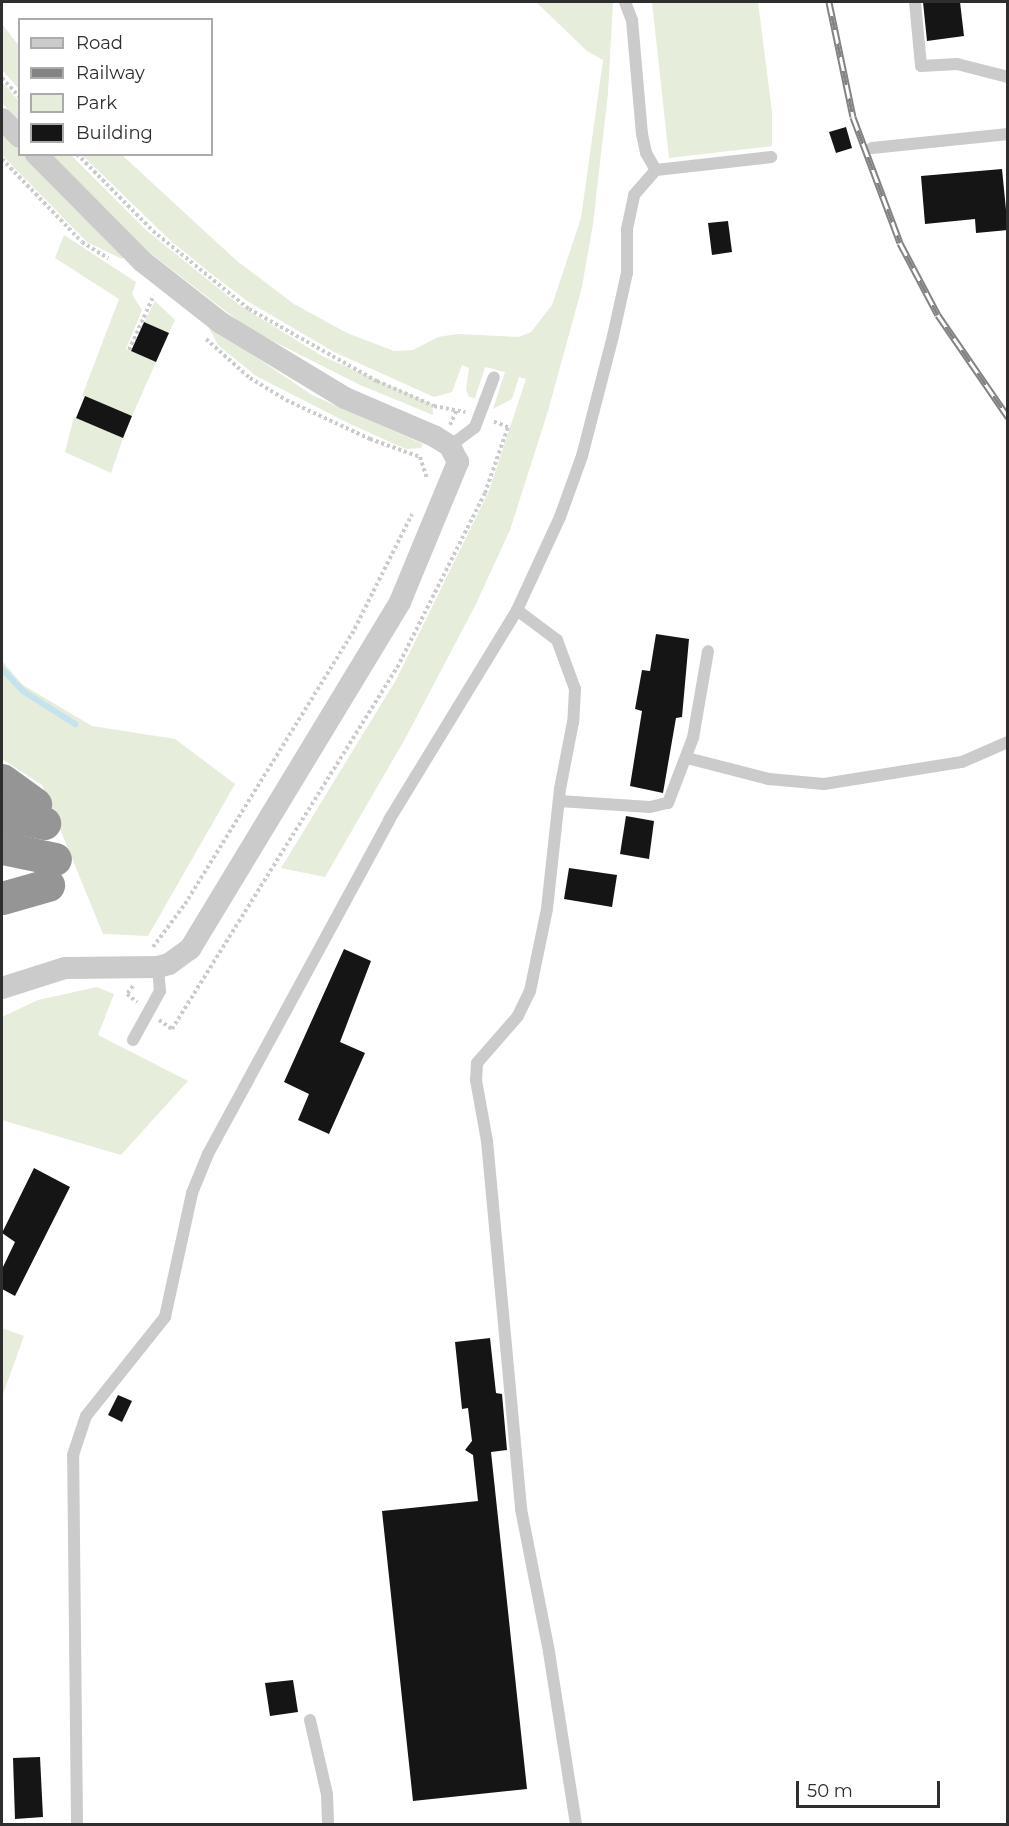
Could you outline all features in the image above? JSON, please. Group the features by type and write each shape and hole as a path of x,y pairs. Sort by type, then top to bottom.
{"highway":[{"path":"2,780 39,813 2,815"},
{"path":"2,848 52,872 2,898"}],"street":[{"path":"2,119 18,135"},
{"path":"2,988 65,968 158,967 179,959 190,950 400,602 456,472 458,462 450,436 345,398 221,323 142,261 38,156"}],"lane":[{"path":"625,2 632,20 642,134 646,153 656,170"},
{"path":"915,2 921,66 957,64 1008,77"},
{"path":"872,148 1008,134"},
{"path":"77,1824 73,1455 86,1416 165,1317 192,1193 208,1154 389,820 518,610 560,517 582,456 627,273 627,229 634,195 656,170 771,157"},
{"path":"450,436 475,427 494,378"},
{"path":"518,610 557,640 575,689 573,722 559,801 547,909 530,991 518,1016 477,1063 476,1080 489,1164 521,1509 551,1663 576,1824"},
{"path":"559,801 650,807 668,803 687,758 708,651"},
{"path":"687,758 769,779 824,784 962,762 1008,742"},
{"path":"133,1040 160,991 158,967"},
{"path":"310,1720 327,1794 328,1824"}],"path":[{"path":"2,78 18,95"},
{"path":"79,156 153,231 249,309 377,381 434,406 466,412"},
{"path":"2,159 82,242 117,262"},
{"path":"149,287 162,298"},
{"path":"129,350 155,292"},
{"path":"198,331 250,378 370,439 420,457 428,471"},
{"path":"450,436 457,409"},
{"path":"161,1021 172,1029 400,662 485,493 508,427 496,423"},
{"path":"425,485 432,464"},
{"path":"144,948 153,948 185,904 294,729 372,596 413,512"},
{"path":"135,984 127,994 140,1004"}],"green space":[{"path":"536,2 613,2 608,93 593,224 582,287 548,411 510,530 475,606 405,739 325,877 281,868 396,680 489,491 526,379 519,377 512,399 493,409 505,372 485,367 475,398 469,397 466,390 469,368 462,365 452,392 434,397 334,352 247,301 209,272 171,241 83,156 123,156 237,261 294,304 347,333 394,351 413,350 438,337 457,334 519,337 531,332 552,305 581,218 603,60 587,51"},
{"path":"652,2 758,2 772,112 772,146 669,158"},
{"path":"2,24 18,45 18,88 2,70"},
{"path":"2,82 18,100 18,121 2,103"},
{"path":"2,132 18,148 18,156 25,156 124,257 122,259 87,242 2,155"},
{"path":"52,156 72,156 146,230 238,304 322,356 432,404 433,415 360,385 249,329 145,249"},
{"path":"64,235 136,282 132,294 142,310 126,349 156,362 132,416 82,396 119,299 55,258"},
{"path":"155,301 175,320 169,333 144,322"},
{"path":"207,324 312,395 423,444 421,448 406,449 350,424 256,376 218,345"},
{"path":"74,417 123,438 111,473 65,452"},
{"path":"2,661 23,685 92,726 175,739 235,784 148,936 103,934 42,785 2,759"},
{"path":"97,987 114,994 98,1035 188,1081 121,1155 2,1120 2,1017 38,1000"},
{"path":"2,1328 24,1336 2,1397"}],"building":[{"path":"923,2 960,2 964,36 927,41"},
{"path":"846,127 852,148 836,153 829,132"},
{"path":"1002,169 1008,230 976,233 975,219 925,224 921,176"},
{"path":"728,221 732,252 712,255 708,223"},
{"path":"144,322 169,333 156,362 131,351"},
{"path":"85,396 132,416 123,438 76,418"},
{"path":"656,634 689,639 682,717 676,718 663,793 630,786 642,711 635,709 642,670 650,671"},
{"path":"626,816 654,821 649,859 620,854"},
{"path":"569,868 617,875 612,907 564,899"},
{"path":"344,949 371,961 340,1042 365,1053 329,1134 298,1120 309,1094 284,1082"},
{"path":"34,1168 70,1187 15,1296 2,1289 2,1269 15,1242 2,1233"},
{"path":"490,1338 496,1393 502,1394 507,1450 491,1452 527,1789 413,1801 382,1511 478,1501 473,1455 465,1450 472,1441 468,1408 462,1409 455,1342"},
{"path":"118,1395 132,1401 122,1422 108,1415"},
{"path":"293,1680 298,1712 270,1716 265,1683"},
{"path":"40,1757 43,1817 15,1819 13,1758"}],"waterway":[{"path":"2,669 23,691 75,724"}],"railway":[{"path":"829,2 853,117 900,243 938,315 1008,417"}]}
